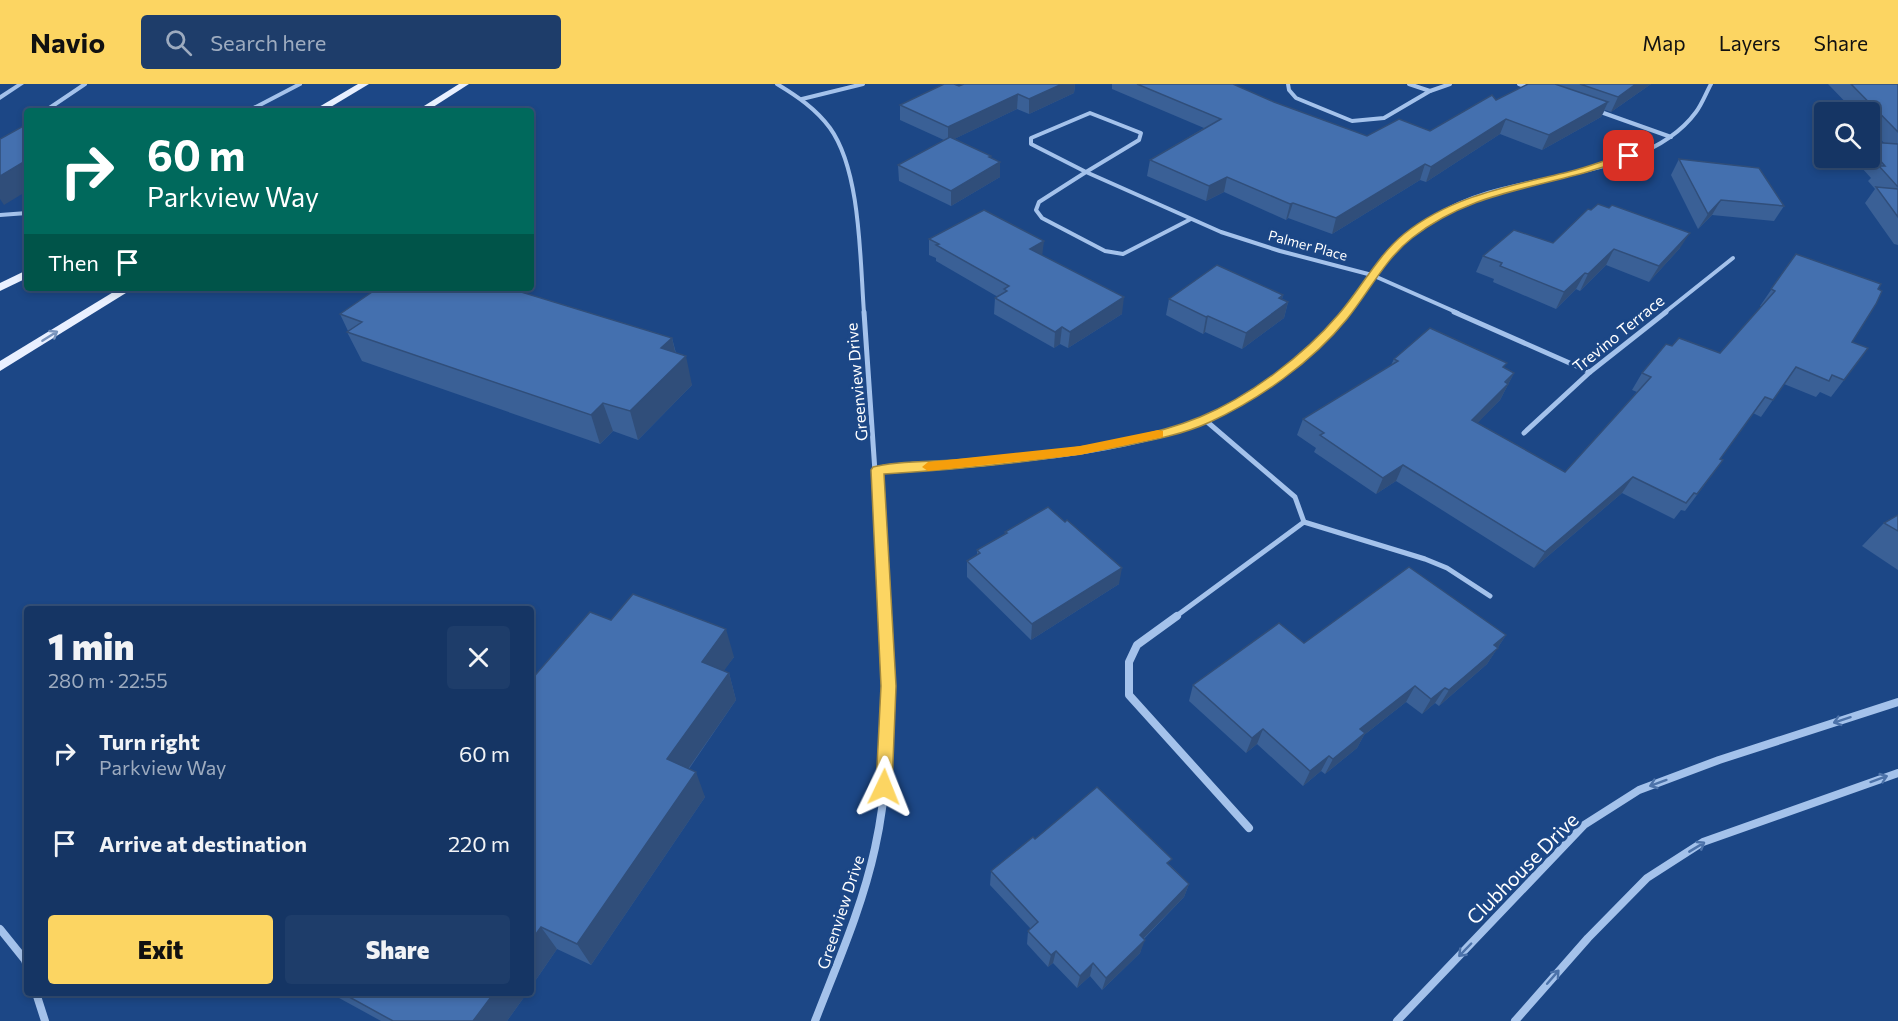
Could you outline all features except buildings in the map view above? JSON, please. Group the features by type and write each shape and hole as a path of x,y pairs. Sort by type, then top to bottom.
{"main road":[{"path":"322,108 365,84"},
{"path":"426,108 465,84"},
{"path":"0,288 24,275"},
{"path":"0,367 123,291"}],"street":[{"path":"0,98 21,84"},
{"path":"49,108 85,84"},
{"path":"254,108 300,84"},
{"name":"Greenview Drive","path":"777,84 802,99 827,123 836,137 850,176 854,199 878,470 888,686 884,787 869,876 815,1021"},
{"path":"802,99 863,84"},
{"path":"1288,84 1288,90 1296,98 1352,121 1384,118 1430,91 1450,84"},
{"path":"1409,84 1430,91"},
{"path":"1519,84 1540,92"},
{"path":"878,470 972,464 1080,450 1146,438 1205,420 1261,389 1293,365 1342,318 1372,275 1407,237 1446,210 1487,193 1614,162 1671,137 1700,110 1711,84"},
{"path":"1595,110 1671,137"},
{"name":"Palmer Place","path":"1086,172 1138,140 1141,133 1090,112 1031,138 1031,144 1086,172 1189,219 1270,248 1372,275 1590,372"},
{"path":"1086,172 1040,202 1036,210 1042,218 1106,251 1123,254 1189,219"},
{"path":"0,215 24,213"},
{"name":"Trevino Terrace","path":"1524,433 1590,372 1733,258"},
{"path":"1205,420 1295,497 1304,522"},
{"path":"1304,522 1425,559 1447,568 1490,596"},
{"path":"1249,828 1129,695 1128,662 1137,645 1304,522"},
{"name":"Clubhouse Drive","path":"1397,1021 1584,825 1639,790 1719,760 1898,702"},
{"path":"1515,1021 1588,938 1647,878 1703,843 1898,773"},
{"path":"0,929 24,959"},
{"path":"37,996 45,1021"}],"slow traffic":[{"path":"928,467 972,464 1080,450 1158,434"}],"route":[{"path":"884,787 888,686 878,470 972,464 1080,450 1146,438 1205,420 1261,389 1317,344 1342,318 1389,254 1434,217 1487,193 1574,173 1629,156"}]}
